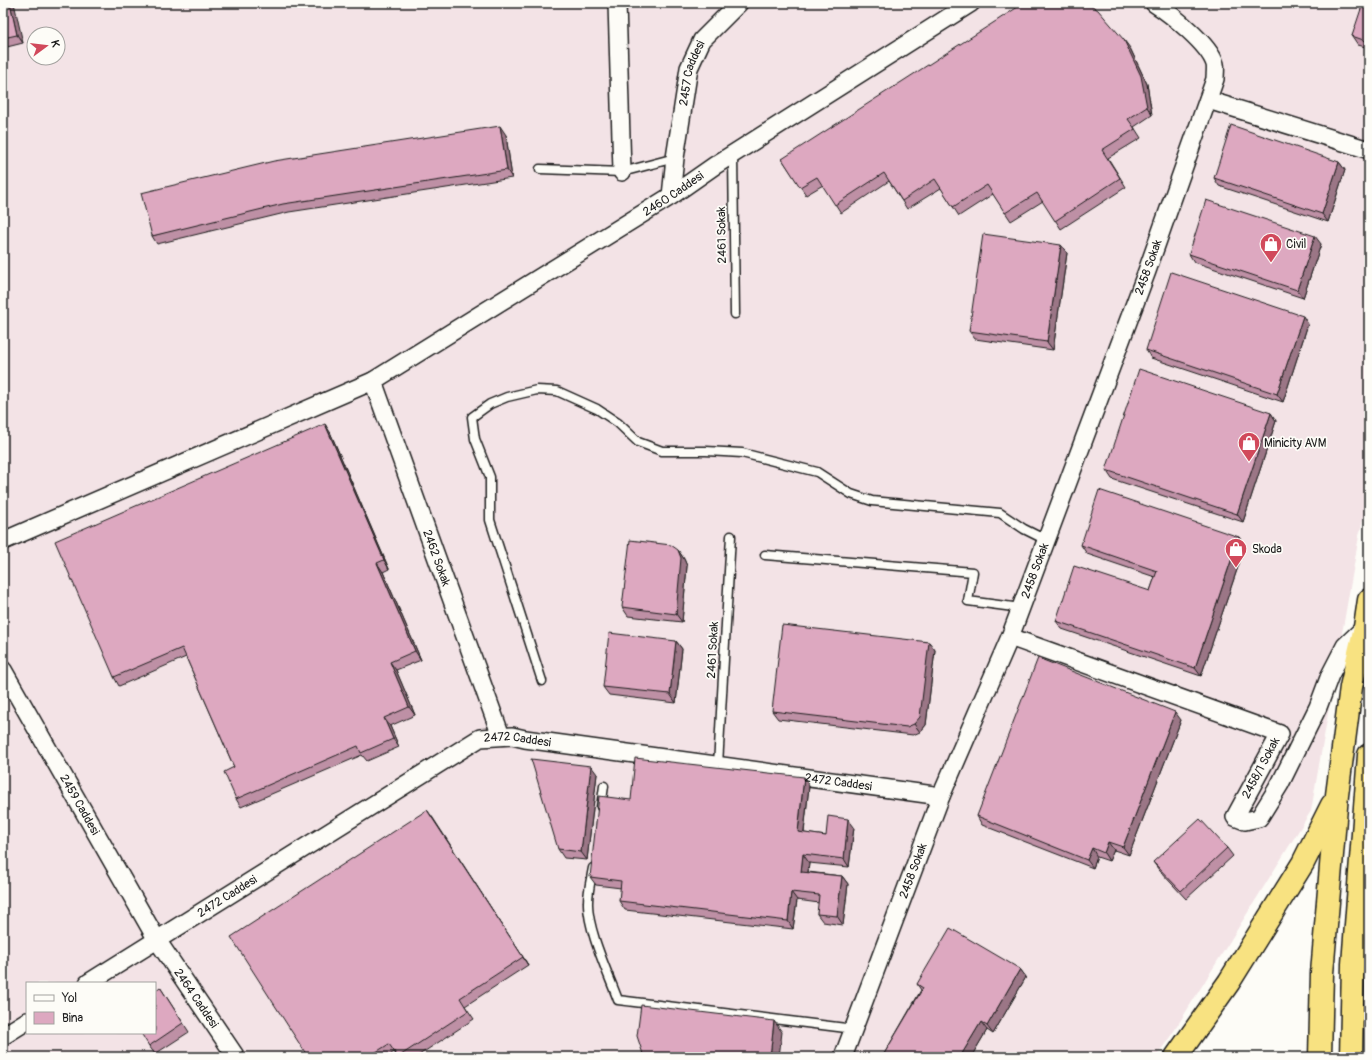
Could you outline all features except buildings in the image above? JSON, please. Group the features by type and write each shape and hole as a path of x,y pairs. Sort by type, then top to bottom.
{"highway":[{"path":"1320,1057 1322,973 1337,795 1351,687 1367,624 1369,600"},
{"path":"1351,1057 1353,964 1369,755"},
{"path":"1176,1057 1229,982 1303,863 1337,795"}],"street":[{"path":"617,3 622,172"},
{"name":"2457 Caddesi","path":"671,196 675,158 689,68 702,40 739,3"},
{"name":"2460 Caddesi","path":"3,541 373,380 671,196 971,3"},
{"name":"2458 Sokak","path":"843,1057 941,796 1010,637 1147,271 1215,79 1215,64 1208,52 1189,31 1154,3"},
{"path":"1208,100 1369,150"},
{"name":"2462 Sokak","path":"373,380 500,736"},
{"name":"2458/1 Sokak","path":"1010,637 1280,734 1235,817 1245,821 1259,818 1280,784 1318,707 1330,675 1346,646 1367,624"},
{"name":"2459 Caddesi","path":"3,670 157,940"},
{"name":"2472 Caddesi","path":"90,982 480,738 512,736 941,796"},
{"name":"2464 Caddesi","path":"157,940 236,1057"},
{"path":"3,1036 26,1022"}],"lane":[{"name":"2461 Sokak","path":"733,155 735,314"},
{"path":"540,169 622,172 675,158"},
{"path":"542,681 490,520 490,477 475,439 472,417 490,404 507,398 537,390 557,391 597,408 618,423 638,442 662,451 706,451 742,454 817,472 851,494 872,501 1000,513 1024,529 1046,540"},
{"name":"2461 Sokak","path":"718,765 731,536"},
{"path":"765,555 973,572 968,601 1021,608"},
{"path":"600,817 604,786"},
{"path":"594,856 588,903 589,919 618,1000 854,1029"}],"shaded area":[{"path":"3,3 1369,3 1369,496 1359,536 1311,811 1174,1031 1156,1057 3,1057"}],"place":[{"name":"Civil","path":"1271,264"},
{"name":"Minicity AVM","path":"1249,462"},
{"name":"Skoda","path":"1236,568"}]}
